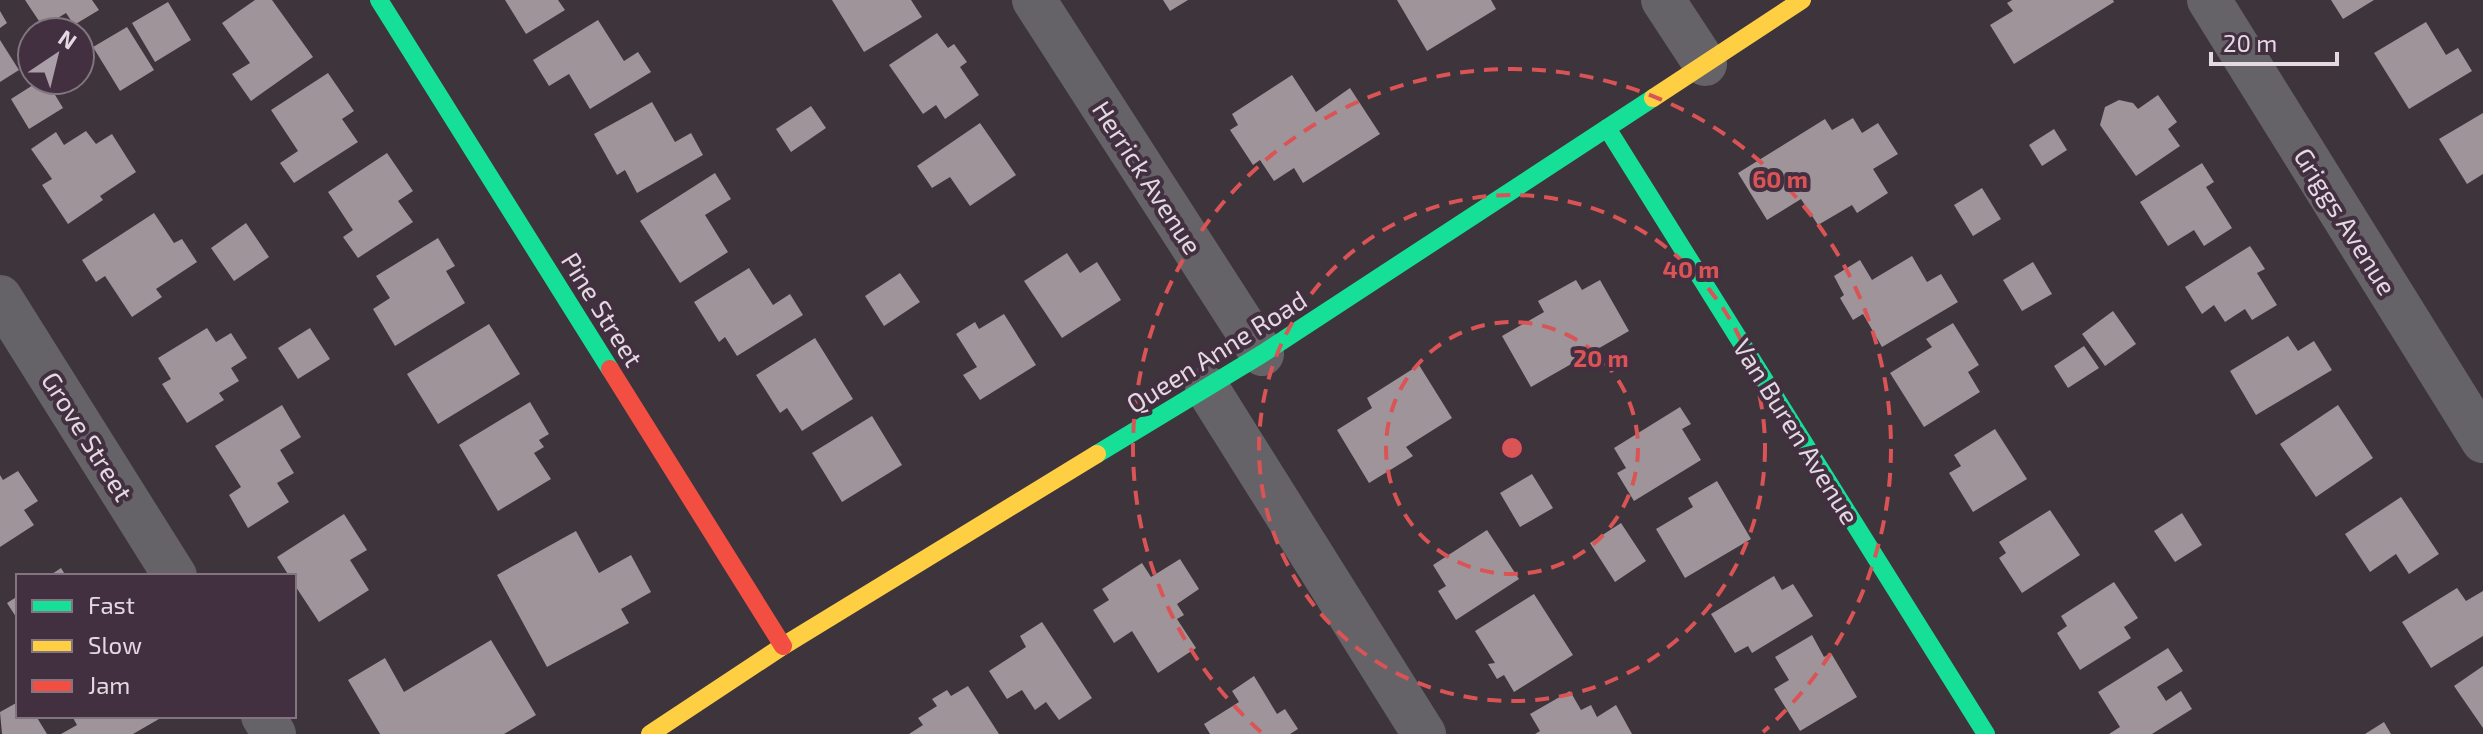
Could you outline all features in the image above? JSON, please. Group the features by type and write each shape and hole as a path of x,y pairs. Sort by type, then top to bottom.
{"street":[{"name":"Pine Street","path":"379,0 783,646"},
{"name":"Herrick Avenue","path":"1034,0 1262,354"},
{"path":"1663,0 1705,64"},
{"name":"Queen Anne Road","path":"650,734 783,646 1262,354 1802,0"},
{"name":"Griggs Avenue","path":"2209,0 2483,441"},
{"name":"Van Buren Avenue","path":"1607,128 1986,734"},
{"name":"Grove Street","path":"0,297 174,574"},
{"path":"1207,388 1424,734"}],"building":[{"path":"25,0 92,0 99,10 89,16 68,16 66,13 61,16 36,16"},
{"path":"255,0 272,0 313,57 251,101 232,74 250,63 222,23"},
{"path":"505,0 558,0 565,10 526,34"},
{"path":"832,0 911,0 922,17 864,52"},
{"path":"1163,0 1188,0 1170,11"},
{"path":"1397,0 1491,0 1496,9 1427,51"},
{"path":"2012,0 2114,2 2014,64 1990,25 2013,11 2007,3"},
{"path":"2331,0 2374,0 2343,19"},
{"path":"168,2 191,40 155,62 132,23"},
{"path":"0,11 7,23 0,28"},
{"path":"598,20 624,61 638,52 651,72 590,109 569,74 549,86 533,60"},
{"path":"2426,22 2446,55 2458,48 2472,71 2409,109 2374,53"},
{"path":"127,27 154,70 120,91 96,52 96,45"},
{"path":"937,33 948,48 954,44 967,62 960,67 979,95 945,119 936,105 923,114 889,65"},
{"path":"0,40 16,65 16,72 0,82"},
{"path":"328,73 354,111 342,119 358,142 294,183 280,163 298,151 271,110"},
{"path":"1292,75 1316,112 1350,88 1380,134 1303,183 1294,168 1274,181 1260,160 1253,165 1230,130 1238,125 1232,114"},
{"path":"2158,95 2177,122 2168,129 2180,146 2136,176 2100,125 2105,107 2119,100 2133,103 2138,109"},
{"path":"16,96 56,96 63,108 29,129 11,99"},
{"path":"652,102 675,142 691,133 703,155 637,193 625,170 617,175 594,134"},
{"path":"811,106 826,128 791,152 776,129"},
{"path":"2483,113 2483,174 2467,184 2439,139"},
{"path":"1853,118 1862,133 1878,123 1898,154 1873,169 1888,193 1857,213 1852,205 1818,225 1801,199 1767,220 1738,173 1825,119 1832,130"},
{"path":"980,123 1016,175 970,206 950,177 932,188 917,166"},
{"path":"2054,129 2067,150 2042,166 2029,145"},
{"path":"86,131 96,144 112,134 136,172 100,196 103,200 68,224 42,185 52,179 31,149 56,132 64,145"},
{"path":"387,153 413,191 398,201 413,222 358,258 343,237 353,230 328,192"},
{"path":"2202,163 2214,182 2206,187 2232,228 2204,246 2194,230 2168,246 2140,202"},
{"path":"715,173 731,199 705,215 728,252 680,283 640,221"},
{"path":"1982,188 2001,219 1973,236 1954,205"},
{"path":"154,213 174,243 182,239 197,262 156,289 162,297 132,317 105,276 96,282 82,260"},
{"path":"246,223 269,257 234,281 211,248"},
{"path":"438,238 455,266 446,271 465,303 395,346 373,309 390,298 376,276"},
{"path":"2250,246 2265,269 2257,273 2277,305 2252,320 2245,309 2225,322 2214,305 2202,314 2185,287"},
{"path":"1067,253 1080,273 1097,262 1121,300 1062,338 1024,281"},
{"path":"1912,256 1927,282 1941,274 1958,302 1882,347 1863,314 1853,320 1840,298 1844,295 1834,276 1860,260 1872,280"},
{"path":"2033,262 2052,294 2022,311 2003,280"},
{"path":"749,268 773,305 790,294 803,315 737,356 725,337 719,342 694,302"},
{"path":"900,273 920,302 884,326 865,296"},
{"path":"1576,280 1582,290 1600,280 1629,331 1531,387 1502,336 1544,312 1538,301"},
{"path":"2113,311 2136,344 2105,366 2082,334"},
{"path":"1004,314 1036,365 980,400 963,375 977,367 956,334 975,322 979,329"},
{"path":"1953,323 1979,365 1968,372 1980,392 1924,427 1890,373 1932,347 1926,339"},
{"path":"489,324 520,374 438,424 407,374"},
{"path":"207,328 216,342 231,333 247,358 231,368 239,381 219,393 224,400 187,423 162,384 171,379 158,358"},
{"path":"310,328 330,359 298,379 278,348"},
{"path":"2288,336 2298,351 2314,341 2332,370 2256,415 2230,371"},
{"path":"815,338 853,399 802,431 787,408 780,413 756,375"},
{"path":"2084,346 2099,368 2068,388 2054,366"},
{"path":"1419,365 1452,418 1406,447 1413,456 1369,483 1337,430 1372,408 1367,398"},
{"path":"530,402 549,434 539,440 544,447 534,453 551,479 498,511 459,445"},
{"path":"282,405 301,437 280,450 294,473 277,483 289,502 248,528 229,495 241,487 215,446"},
{"path":"2338,405 2373,458 2316,497 2280,444"},
{"path":"1680,407 1691,424 1682,429 1701,460 1634,501 1617,473 1626,468 1614,448"},
{"path":"872,416 902,465 842,502 812,453"},
{"path":"1995,429 2027,479 1973,512 1949,473 1961,466 1954,455"},
{"path":"18,471 38,501 24,510 34,525 0,547 0,475 3,480"},
{"path":"1532,474 1553,508 1520,527 1500,493"},
{"path":"1717,481 1751,539 1685,578 1656,529 1693,507 1688,498"},
{"path":"2401,497 2439,554 2409,574 2396,554 2370,572 2345,534"},
{"path":"2050,510 2080,555 2022,593 1999,558 2006,553 1999,542"},
{"path":"2182,513 2202,545 2175,562 2154,531"},
{"path":"344,514 367,550 350,560 369,590 319,622 296,587 296,574 288,574 277,557"},
{"path":"1621,523 1646,561 1615,582 1590,543"},
{"path":"1487,530 1519,579 1456,620 1438,591 1446,586 1433,565"},
{"path":"576,531 599,573 631,555 651,592 621,609 629,623 547,667 497,575"},
{"path":"1180,559 1199,589 1177,604 1184,615 1177,619 1196,648 1158,673 1132,631 1114,643 1093,610 1109,600 1102,589 1142,563 1151,577"},
{"path":"1774,576 1782,590 1793,584 1813,616 1752,653 1748,646 1735,653 1711,614"},
{"path":"2114,582 2138,618 2124,627 2131,638 2080,670 2057,633 2067,626 2061,616"},
{"path":"2457,588 2466,601 2483,591 2483,636 2431,668 2402,622"},
{"path":"1534,594 1573,655 1514,692 1504,675 1497,679 1488,664 1495,663 1475,631"},
{"path":"16,597 16,617 7,603"},
{"path":"1042,622 1092,698 1059,720 1046,702 1035,710 1022,690 1007,699 989,671 1026,647 1020,636"},
{"path":"1812,635 1824,657 1831,653 1857,697 1800,731 1774,689 1789,680 1775,657"},
{"path":"491,640 536,715 504,734 380,734 348,680 385,658 404,692"},
{"path":"2168,648 2183,671 2157,687 2166,701 2181,691 2192,709 2152,734 2109,734 2120,727 2098,692"},
{"path":"2483,666 2483,728 2454,686"},
{"path":"1254,676 1277,714 1285,709 1298,729 1290,734 1210,734 1204,724 1239,702 1232,691"},
{"path":"968,686 999,734 909,734 923,725 918,718 937,706 932,699 947,690 951,696"},
{"path":"1570,691 1581,710 1591,705 1597,717 1616,705 1632,734 1535,734 1540,731 1530,714"},
{"path":"16,703 16,718 37,718 47,734 2,734 0,712"},
{"path":"73,718 159,719 133,734 61,734 77,725"},
{"path":"2384,722 2391,734 2365,734"}],"traffic: fast":[{"path":"379,0 610,369"},
{"path":"1097,454 1262,354 1653,98"},
{"path":"1607,128 1986,734"}],"traffic: slow":[{"path":"1653,98 1802,0"},
{"path":"650,734 783,646 1097,454"}],"traffic: jam":[{"path":"610,369 783,646"}]}
